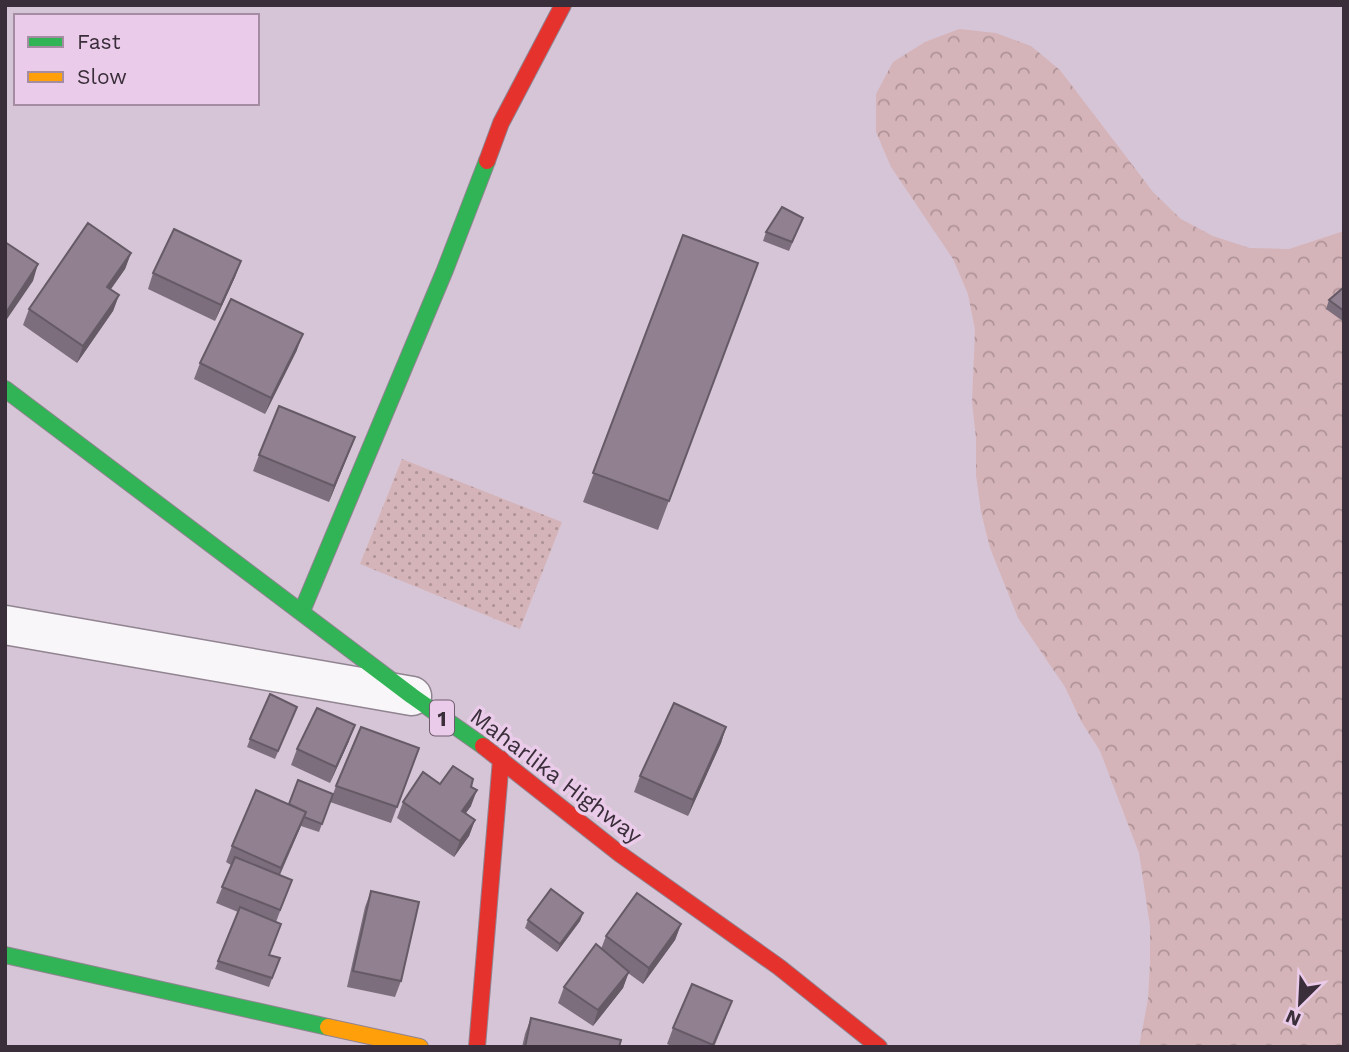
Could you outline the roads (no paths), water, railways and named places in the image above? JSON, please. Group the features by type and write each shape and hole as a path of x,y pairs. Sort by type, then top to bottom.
{"main road":[{"path":"302,611 445,270 501,123 563,5"},
{"name":"Maharlika Highway","path":"5,389 412,696 500,759 620,854 779,967 879,1047"},
{"path":"477,1047 500,759"},
{"path":"5,955 420,1047"}],"street":[{"path":"5,625 412,696"}]}
